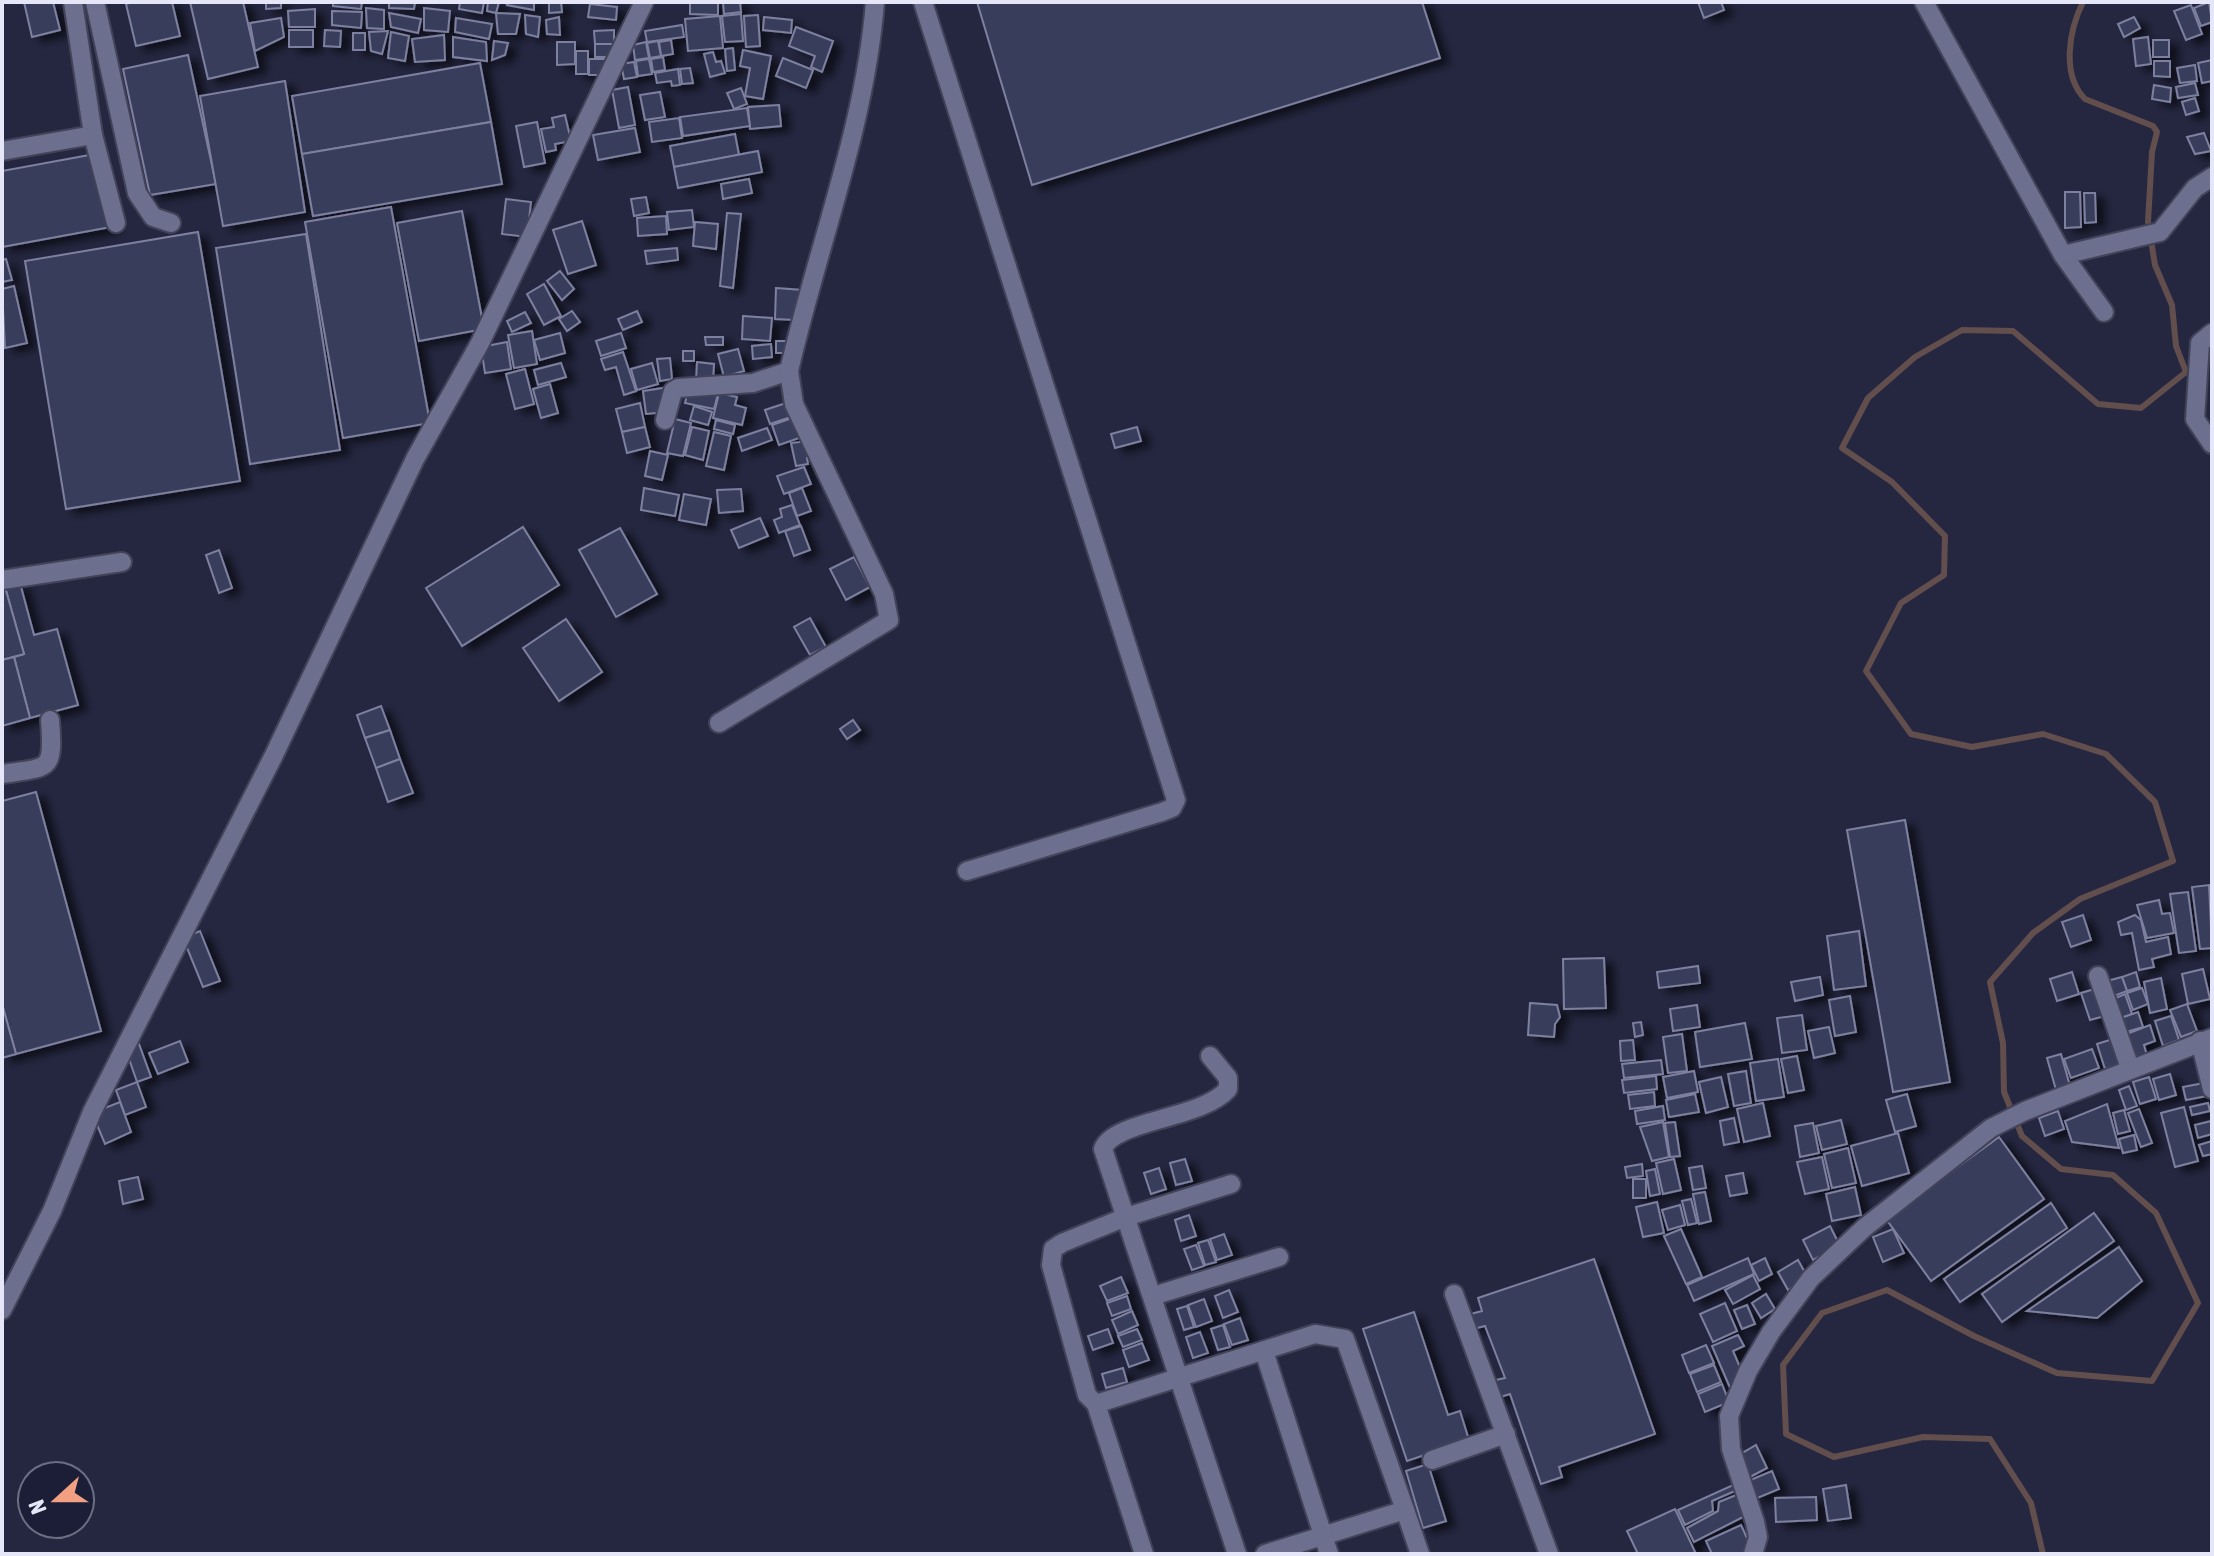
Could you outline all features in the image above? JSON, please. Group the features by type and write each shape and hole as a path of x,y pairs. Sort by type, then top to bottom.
{"street":[{"path":"73,2 93,135 116,223"},
{"path":"95,2 137,193 153,217 171,223"},
{"path":"2,1310 52,1211 92,1112 274,755 415,459 480,343 644,2"},
{"path":"719,723 889,620 884,594 794,404 789,371 851,145 870,55 875,2"},
{"path":"923,2 1176,800 1172,808 1162,812 967,871"},
{"path":"1924,2 2063,255 2104,312"},
{"path":"2,151 93,135"},
{"path":"2063,255 2150,236 2164,230 2203,180 2212,177"},
{"path":"2212,333 2200,343 2195,419 2212,444"},
{"path":"665,420 673,391 678,388 753,383 789,371"},
{"path":"2,580 122,562"},
{"path":"2,774 38,769 50,761 53,753 50,720"},
{"path":"2098,976 2130,1068"},
{"path":"1760,1552 1755,1522 1729,1432 1733,1402 1748,1371 1797,1295 1831,1257 1991,1128 2025,1111 2206,1040 2212,1089"},
{"path":"1210,1056 1228,1078 1228,1089 1222,1096 1206,1106 1114,1136 1105,1143 1104,1155 1237,1554"},
{"path":"1144,1554 1096,1404 1087,1395 1051,1256 1062,1243 1126,1217 1231,1184"},
{"path":"1153,1296 1279,1257"},
{"path":"1454,1294 1549,1554"},
{"path":"1096,1404 1177,1375 1315,1334 1345,1339 1420,1554"},
{"path":"1264,1351 1326,1546"},
{"path":"1432,1460 1506,1434"},
{"path":"1265,1554 1326,1546 1405,1510"}],"building":[{"path":"24,2 53,2 60,30 32,37"},
{"path":"172,2 180,36 136,46 126,4"},
{"path":"190,2 243,2 258,67 208,79"},
{"path":"266,2 281,2 281,8 266,9"},
{"path":"333,2 362,2 361,9 333,6"},
{"path":"389,2 415,2 414,9 389,8"},
{"path":"460,2 484,2 482,13 459,9"},
{"path":"488,2 499,2 496,13 487,11"},
{"path":"506,2 534,2 534,10 507,5"},
{"path":"549,2 561,2 562,12 549,13"},
{"path":"690,2 718,2 718,15 690,14"},
{"path":"723,2 740,2 741,12 724,14"},
{"path":"977,2 1422,2 1440,58 1032,185"},
{"path":"1698,2 1721,2 1724,10 1704,18"},
{"path":"2209,2 2212,22 2201,26 2194,8"},
{"path":"590,4 617,7 616,20 588,17"},
{"path":"2191,5 2202,34 2186,40 2174,11"},
{"path":"366,8 384,10 384,29 367,28"},
{"path":"424,8 450,11 448,32 424,30"},
{"path":"315,9 315,27 289,27 288,11"},
{"path":"332,11 362,12 361,28 332,25"},
{"path":"389,13 421,19 418,33 391,27"},
{"path":"496,13 520,14 516,34 498,34"},
{"path":"741,14 743,41 725,42 722,16"},
{"path":"525,15 540,17 538,37 526,34"},
{"path":"758,15 760,46 746,47 744,16"},
{"path":"720,16 723,48 688,51 685,19"},
{"path":"559,17 560,35 547,34 546,20"},
{"path":"764,17 792,20 791,33 763,30"},
{"path":"2134,17 2140,28 2124,37 2118,24"},
{"path":"281,18 284,37 255,51 250,23"},
{"path":"456,18 492,24 489,39 455,32"},
{"path":"682,25 684,37 647,42 645,31"},
{"path":"796,27 833,41 822,72 811,67 815,56 789,46"},
{"path":"289,30 313,30 313,47 289,47"},
{"path":"325,30 341,31 340,47 324,46"},
{"path":"614,30 614,44 595,44 594,31"},
{"path":"388,31 382,54 371,51 369,32"},
{"path":"391,32 409,36 405,61 388,58"},
{"path":"353,33 365,33 365,50 353,50"},
{"path":"444,35 445,60 415,62 412,39"},
{"path":"453,37 486,42 487,61 453,57"},
{"path":"2148,37 2151,64 2136,66 2133,39"},
{"path":"671,40 673,54 661,56 659,42"},
{"path":"2153,40 2169,40 2169,57 2153,57"},
{"path":"494,41 508,43 505,55 492,60"},
{"path":"658,41 661,56 650,58 647,43"},
{"path":"557,42 575,42 575,64 557,65"},
{"path":"646,42 649,58 635,60 633,45"},
{"path":"595,44 614,44 615,57 595,57"},
{"path":"733,48 735,70 727,71 725,49"},
{"path":"743,50 771,56 763,99 745,96 750,68 740,66"},
{"path":"576,51 588,51 588,74 576,74"},
{"path":"713,52 716,62 721,61 725,73 710,77 704,54"},
{"path":"188,55 216,184 150,195 123,69"},
{"path":"663,57 665,70 653,72 651,59"},
{"path":"783,58 813,70 806,88 776,76"},
{"path":"589,59 608,59 609,75 589,75"},
{"path":"649,59 652,74 638,76 636,61"},
{"path":"2212,60 2212,81 2202,83 2198,63"},
{"path":"2154,61 2170,61 2170,77 2154,76"},
{"path":"634,62 637,77 624,79 621,64"},
{"path":"480,63 491,122 302,154 292,96"},
{"path":"2195,65 2197,81 2180,83 2177,68"},
{"path":"690,68 693,83 682,84 680,69"},
{"path":"678,69 680,85 672,86 671,81 657,83 655,73"},
{"path":"285,81 305,212 223,226 200,96"},
{"path":"2195,83 2198,95 2178,98 2176,87"},
{"path":"2154,85 2171,88 2170,102 2152,99"},
{"path":"628,87 635,125 619,128 612,90"},
{"path":"741,88 747,104 734,109 727,93"},
{"path":"660,92 665,117 645,120 640,95"},
{"path":"2195,98 2199,111 2186,115 2182,102"},
{"path":"779,105 781,126 750,129 748,107"},
{"path":"747,108 750,126 683,136 680,117"},
{"path":"565,115 571,141 555,144 556,150 546,152 541,129 554,127 552,118"},
{"path":"679,118 682,138 652,142 649,122"},
{"path":"491,122 502,184 313,216 302,154"},
{"path":"537,122 545,163 524,167 516,126"},
{"path":"635,128 640,152 598,160 593,135"},
{"path":"2204,133 2211,151 2195,154 2187,137"},
{"path":"735,134 739,155 674,167 670,146"},
{"path":"758,151 762,172 678,188 674,167"},
{"path":"95,154 111,227 2,247 2,171"},
{"path":"749,179 752,193 723,199 721,184"},
{"path":"2065,192 2080,192 2081,227 2065,228"},
{"path":"2084,193 2095,193 2096,222 2085,223"},
{"path":"646,197 649,213 634,216 631,199"},
{"path":"506,199 531,202 527,237 502,234"},
{"path":"391,207 430,423 343,438 305,222"},
{"path":"692,210 694,227 669,230 667,212"},
{"path":"462,211 484,329 419,341 397,223"},
{"path":"727,213 741,214 733,288 720,286"},
{"path":"666,216 667,234 638,236 637,218"},
{"path":"582,221 596,265 568,274 553,230"},
{"path":"695,222 718,224 716,249 693,246"},
{"path":"198,232 240,481 66,509 25,261"},
{"path":"306,234 340,450 250,464 216,248"},
{"path":"677,248 678,260 647,264 645,251"},
{"path":"6,259 12,280 2,282 2,260"},
{"path":"560,271 574,289 562,300 547,281"},
{"path":"544,284 561,316 544,325 527,294"},
{"path":"14,286 27,343 5,348 2,289"},
{"path":"776,288 803,290 802,306 795,306 795,320 775,319"},
{"path":"572,311 580,322 567,331 559,319"},
{"path":"637,311 642,322 623,330 618,319"},
{"path":"525,312 531,323 512,332 507,321"},
{"path":"743,316 772,318 770,341 742,339"},
{"path":"532,331 537,364 514,368 508,335"},
{"path":"560,333 565,353 540,360 534,340"},
{"path":"621,333 626,348 601,356 596,341"},
{"path":"705,337 723,337 723,345 706,345"},
{"path":"776,341 788,341 788,353 776,353"},
{"path":"507,342 511,369 485,373 481,347"},
{"path":"771,344 772,357 753,359 752,346"},
{"path":"738,349 744,371 724,377 718,354"},
{"path":"683,351 694,351 694,361 683,361"},
{"path":"623,352 636,391 624,395 616,367 605,370 601,359"},
{"path":"670,358 672,379 660,381 657,359"},
{"path":"697,362 714,364 713,382 696,381"},
{"path":"561,363 566,377 538,385 534,370"},
{"path":"652,363 658,384 637,390 631,369"},
{"path":"525,369 534,404 515,409 506,374"},
{"path":"550,384 558,413 541,418 533,389"},
{"path":"689,387 718,394 714,409 685,403"},
{"path":"663,388 666,412 646,414 643,391"},
{"path":"719,393 737,397 735,405 746,408 742,425 713,418"},
{"path":"789,402 794,416 770,424 765,410"},
{"path":"640,403 645,427 622,432 616,409"},
{"path":"694,406 712,412 708,425 690,420"},
{"path":"795,417 802,437 779,445 772,425"},
{"path":"675,419 691,423 683,456 667,453"},
{"path":"716,420 735,425 733,434 714,429"},
{"path":"645,427 650,447 627,453 622,432"},
{"path":"692,427 709,431 703,460 685,455"},
{"path":"1137,427 1141,441 1115,448 1111,434"},
{"path":"767,428 772,440 742,451 738,438"},
{"path":"714,432 731,436 724,470 706,466"},
{"path":"809,441 812,457 807,458 808,464 796,466 791,443"},
{"path":"650,451 668,455 662,480 645,476"},
{"path":"804,467 811,484 784,494 777,476"},
{"path":"644,488 679,495 675,516 641,510"},
{"path":"802,488 811,511 797,516 789,493"},
{"path":"741,489 743,511 719,513 717,490"},
{"path":"684,494 711,499 706,525 679,520"},
{"path":"792,505 800,525 779,533 774,520 782,517 780,509"},
{"path":"760,518 768,536 739,548 731,530"},
{"path":"801,526 810,550 794,556 785,531"},
{"path":"523,527 559,585 462,646 426,588"},
{"path":"620,528 657,594 616,617 579,550"},
{"path":"219,550 232,588 219,593 206,555"},
{"path":"854,557 870,587 846,600 830,569"},
{"path":"20,583 34,635 57,629 78,705 30,718 14,657 24,654 5,587"},
{"path":"5,587 24,654 2,660 2,588"},
{"path":"810,618 826,647 810,655 794,627"},
{"path":"566,619 602,672 559,701 523,648"},
{"path":"14,657 30,718 2,726 2,660"},
{"path":"381,706 390,730 365,738 357,715"},
{"path":"853,720 860,730 847,739 840,729"},
{"path":"390,730 400,759 376,768 365,738"},
{"path":"400,759 413,793 388,802 376,768"},
{"path":"36,792 101,1031 16,1054 2,1004 2,801"},
{"path":"1905,820 1950,1082 1893,1092 1847,830"},
{"path":"2209,885 2212,948 2200,949 2192,887"},
{"path":"2188,892 2196,951 2179,953 2170,894"},
{"path":"2159,900 2162,914 2170,913 2174,933 2147,938 2137,905"},
{"path":"2083,915 2091,940 2071,947 2062,922"},
{"path":"2135,915 2141,920 2146,942 2168,937 2171,954 2152,959 2154,967 2139,970 2132,933 2121,935 2118,922"},
{"path":"200,931 220,981 203,987 183,938"},
{"path":"1859,931 1866,986 1834,990 1827,936"},
{"path":"1604,958 1606,1008 1564,1009 1563,959"},
{"path":"1698,966 1700,983 1659,988 1657,972"},
{"path":"2203,969 2210,999 2188,1004 2182,974"},
{"path":"2072,972 2079,994 2057,1001 2050,979"},
{"path":"2136,972 2140,987 2127,991 2122,977"},
{"path":"1820,977 1823,995 1795,1001 1791,982"},
{"path":"2122,977 2127,991 2109,998 2103,982"},
{"path":"2161,978 2167,1009 2150,1013 2144,982"},
{"path":"2098,988 2108,1015 2090,1020 2081,993"},
{"path":"2142,988 2148,1004 2133,1010 2127,993"},
{"path":"2125,994 2132,1014 2118,1019 2111,1000"},
{"path":"1850,996 1856,1032 1835,1036 1829,1000"},
{"path":"1530,1003 1557,1005 1560,1017 1555,1024 1554,1037 1528,1035"},
{"path":"2,1004 16,1054 2,1058"},
{"path":"2187,1004 2197,1031 2181,1037 2170,1010"},
{"path":"1697,1005 1700,1027 1673,1031 1670,1009"},
{"path":"2138,1012 2143,1027 2123,1033 2118,1019"},
{"path":"1802,1015 1807,1050 1782,1053 1777,1018"},
{"path":"2171,1016 2179,1040 2163,1046 2155,1021"},
{"path":"1641,1022 1643,1035 1635,1037 1633,1023"},
{"path":"1745,1023 1752,1059 1700,1067 1695,1032"},
{"path":"2150,1025 2155,1041 2144,1045 2147,1056 2134,1061 2124,1035"},
{"path":"1829,1027 1835,1053 1814,1058 1808,1031"},
{"path":"1682,1034 1687,1071 1668,1073 1663,1037"},
{"path":"2116,1038 2124,1063 2105,1069 2097,1044"},
{"path":"1633,1040 1635,1060 1621,1061 1620,1041"},
{"path":"180,1041 188,1062 158,1074 149,1053"},
{"path":"139,1044 151,1077 137,1082 126,1050"},
{"path":"2092,1049 2099,1068 2071,1078 2064,1059"},
{"path":"2061,1054 2070,1086 2056,1090 2047,1058"},
{"path":"1797,1056 1804,1090 1788,1093 1781,1059"},
{"path":"1778,1059 1784,1097 1756,1101 1750,1063"},
{"path":"1661,1060 1663,1074 1624,1078 1622,1064"},
{"path":"1694,1071 1698,1092 1667,1098 1663,1077"},
{"path":"1746,1071 1751,1103 1734,1106 1728,1074"},
{"path":"2170,1074 2176,1095 2159,1100 2153,1079"},
{"path":"1656,1076 1657,1089 1624,1093 1622,1080"},
{"path":"1721,1077 1728,1107 1706,1113 1699,1082"},
{"path":"2149,1077 2156,1099 2140,1104 2133,1082"},
{"path":"137,1082 146,1107 125,1115 116,1090"},
{"path":"2204,1083 2207,1096 2186,1100 2183,1087"},
{"path":"2129,1086 2137,1106 2126,1110 2119,1090"},
{"path":"1654,1092 1655,1106 1630,1109 1628,1095"},
{"path":"1695,1094 1699,1112 1669,1117 1666,1100"},
{"path":"1907,1094 1916,1126 1895,1132 1886,1100"},
{"path":"120,1102 131,1132 105,1144 92,1113"},
{"path":"1763,1103 1770,1136 1744,1142 1737,1109"},
{"path":"2208,1103 2210,1111 2192,1115 2190,1107"},
{"path":"2107,1104 2119,1148 2072,1142 2065,1121"},
{"path":"1663,1106 1665,1120 1637,1124 1635,1111"},
{"path":"2184,1107 2198,1161 2175,1167 2161,1113"},
{"path":"2139,1109 2152,1143 2141,1147 2128,1113"},
{"path":"2124,1110 2130,1131 2118,1134 2113,1113"},
{"path":"2058,1111 2064,1129 2045,1136 2039,1118"},
{"path":"1734,1118 1739,1142 1724,1145 1720,1121"},
{"path":"1841,1120 1847,1144 1822,1150 1816,1126"},
{"path":"2211,1121 2212,1134 2198,1138 2195,1125"},
{"path":"1663,1122 1669,1157 1652,1161 1640,1127"},
{"path":"1675,1122 1680,1156 1670,1157 1665,1123"},
{"path":"1813,1123 1819,1153 1800,1157 1795,1126"},
{"path":"1898,1133 1909,1173 1862,1186 1851,1146"},
{"path":"2134,1135 2137,1150 2123,1153 2119,1139"},
{"path":"1999,1137 2044,1199 1931,1281 1886,1219"},
{"path":"2212,1141 2212,1154 2203,1156 2199,1145"},
{"path":"1848,1148 1856,1183 1832,1188 1824,1154"},
{"path":"1822,1157 1829,1189 1805,1194 1797,1162"},
{"path":"1185,1159 1192,1181 1176,1185 1170,1163"},
{"path":"1674,1159 1681,1190 1663,1194 1656,1163"},
{"path":"1642,1164 1643,1176 1627,1178 1625,1167"},
{"path":"1702,1166 1706,1188 1693,1190 1689,1168"},
{"path":"1159,1168 1166,1189 1151,1194 1144,1173"},
{"path":"1655,1169 1660,1194 1650,1196 1646,1171"},
{"path":"1743,1173 1747,1193 1730,1196 1726,1176"},
{"path":"138,1177 143,1199 123,1204 119,1181"},
{"path":"1633,1179 1646,1179 1646,1198 1633,1198"},
{"path":"1855,1187 1861,1215 1832,1221 1826,1194"},
{"path":"1705,1192 1711,1221 1699,1224 1693,1194"},
{"path":"1691,1199 1697,1223 1688,1225 1682,1201"},
{"path":"1657,1202 1664,1233 1643,1237 1636,1207"},
{"path":"2051,1203 2067,1228 1960,1302 1944,1279"},
{"path":"1680,1205 1685,1225 1668,1230 1662,1210"},
{"path":"2094,1213 2114,1241 2002,1322 1982,1294"},
{"path":"1189,1215 1196,1236 1181,1241 1175,1220"},
{"path":"1830,1226 1840,1246 1813,1260 1803,1240"},
{"path":"1681,1229 1702,1277 1686,1284 1664,1236"},
{"path":"1893,1229 1904,1253 1883,1262 1873,1237"},
{"path":"1224,1234 1232,1255 1217,1260 1210,1239"},
{"path":"1208,1240 1216,1262 1205,1265 1198,1243"},
{"path":"1196,1245 1204,1266 1192,1270 1184,1249"},
{"path":"2119,1247 2142,1281 2097,1318 2027,1311"},
{"path":"1748,1258 1754,1274 1694,1301 1687,1285"},
{"path":"1765,1258 1772,1274 1759,1281 1751,1265"},
{"path":"1594,1259 1655,1434 1559,1467 1562,1477 1541,1484 1510,1394 1497,1398 1491,1381 1505,1378 1485,1326 1473,1329 1467,1315 1482,1311 1478,1298"},
{"path":"1798,1260 1808,1278 1788,1290 1778,1272"},
{"path":"1753,1275 1760,1289 1733,1304 1725,1290"},
{"path":"1121,1277 1128,1293 1107,1301 1100,1286"},
{"path":"1229,1290 1238,1312 1223,1318 1215,1296"},
{"path":"1766,1294 1775,1309 1761,1318 1752,1303"},
{"path":"1127,1296 1131,1309 1112,1316 1107,1303"},
{"path":"1204,1299 1212,1321 1196,1327 1188,1305"},
{"path":"1725,1303 1737,1331 1713,1342 1700,1314"},
{"path":"1747,1305 1755,1324 1742,1329 1734,1310"},
{"path":"1187,1306 1194,1327 1184,1330 1177,1309"},
{"path":"1132,1311 1138,1325 1118,1334 1112,1320"},
{"path":"1414,1312 1448,1415 1460,1411 1469,1440 1407,1461 1363,1329"},
{"path":"1240,1318 1248,1340 1232,1345 1224,1324"},
{"path":"1223,1325 1230,1347 1218,1350 1211,1329"},
{"path":"1108,1329 1113,1343 1093,1350 1088,1336"},
{"path":"1137,1329 1142,1340 1123,1347 1118,1336"},
{"path":"1200,1332 1208,1353 1193,1358 1186,1337"},
{"path":"1738,1335 1744,1346 1733,1351 1742,1372 1731,1390 1712,1346"},
{"path":"1142,1343 1149,1360 1129,1367 1123,1350"},
{"path":"1706,1345 1714,1363 1689,1373 1682,1355"},
{"path":"1714,1365 1721,1382 1697,1392 1690,1374"},
{"path":"1123,1368 1127,1382 1106,1388 1102,1374"},
{"path":"1722,1384 1729,1402 1705,1412 1698,1394"},
{"path":"1756,1445 1767,1468 1748,1478 1739,1455"},
{"path":"1428,1464 1446,1521 1423,1528 1406,1471"},
{"path":"1772,1471 1779,1489 1755,1499 1748,1481"},
{"path":"1733,1485 1735,1491 1712,1501 1713,1511 1685,1525 1678,1510"},
{"path":"1846,1485 1851,1518 1828,1521 1823,1489"},
{"path":"1741,1493 1747,1515 1694,1542 1687,1528 1718,1511 1719,1502"},
{"path":"1816,1497 1817,1520 1776,1522 1775,1498"},
{"path":"1675,1509 1696,1554 1638,1554 1627,1531"},
{"path":"1741,1525 1752,1549 1743,1554 1712,1554 1706,1541"}],"waterway":[{"path":"2043,1554 2031,1503 1990,1439 1923,1437 1834,1457 1786,1434 1783,1365 1822,1313 1887,1290 1974,1336 2057,1373 2152,1381 2198,1303 2156,1213 2113,1175 2061,1169 2022,1136 2004,1092 2003,1043 1990,982 2033,933 2080,899 2173,861 2155,802 2106,754 2043,734 1972,747 1911,734 1866,671 1901,603 1944,575 1945,536 1892,482 1842,448 1868,398 1915,357 1962,330 2013,331 2098,404 2141,408 2186,372 2176,346 2172,305 2155,265 2148,222 2152,152 2157,132 2153,126 2085,99 2077,89 2070,65 2070,52 2074,26 2083,2"}]}
